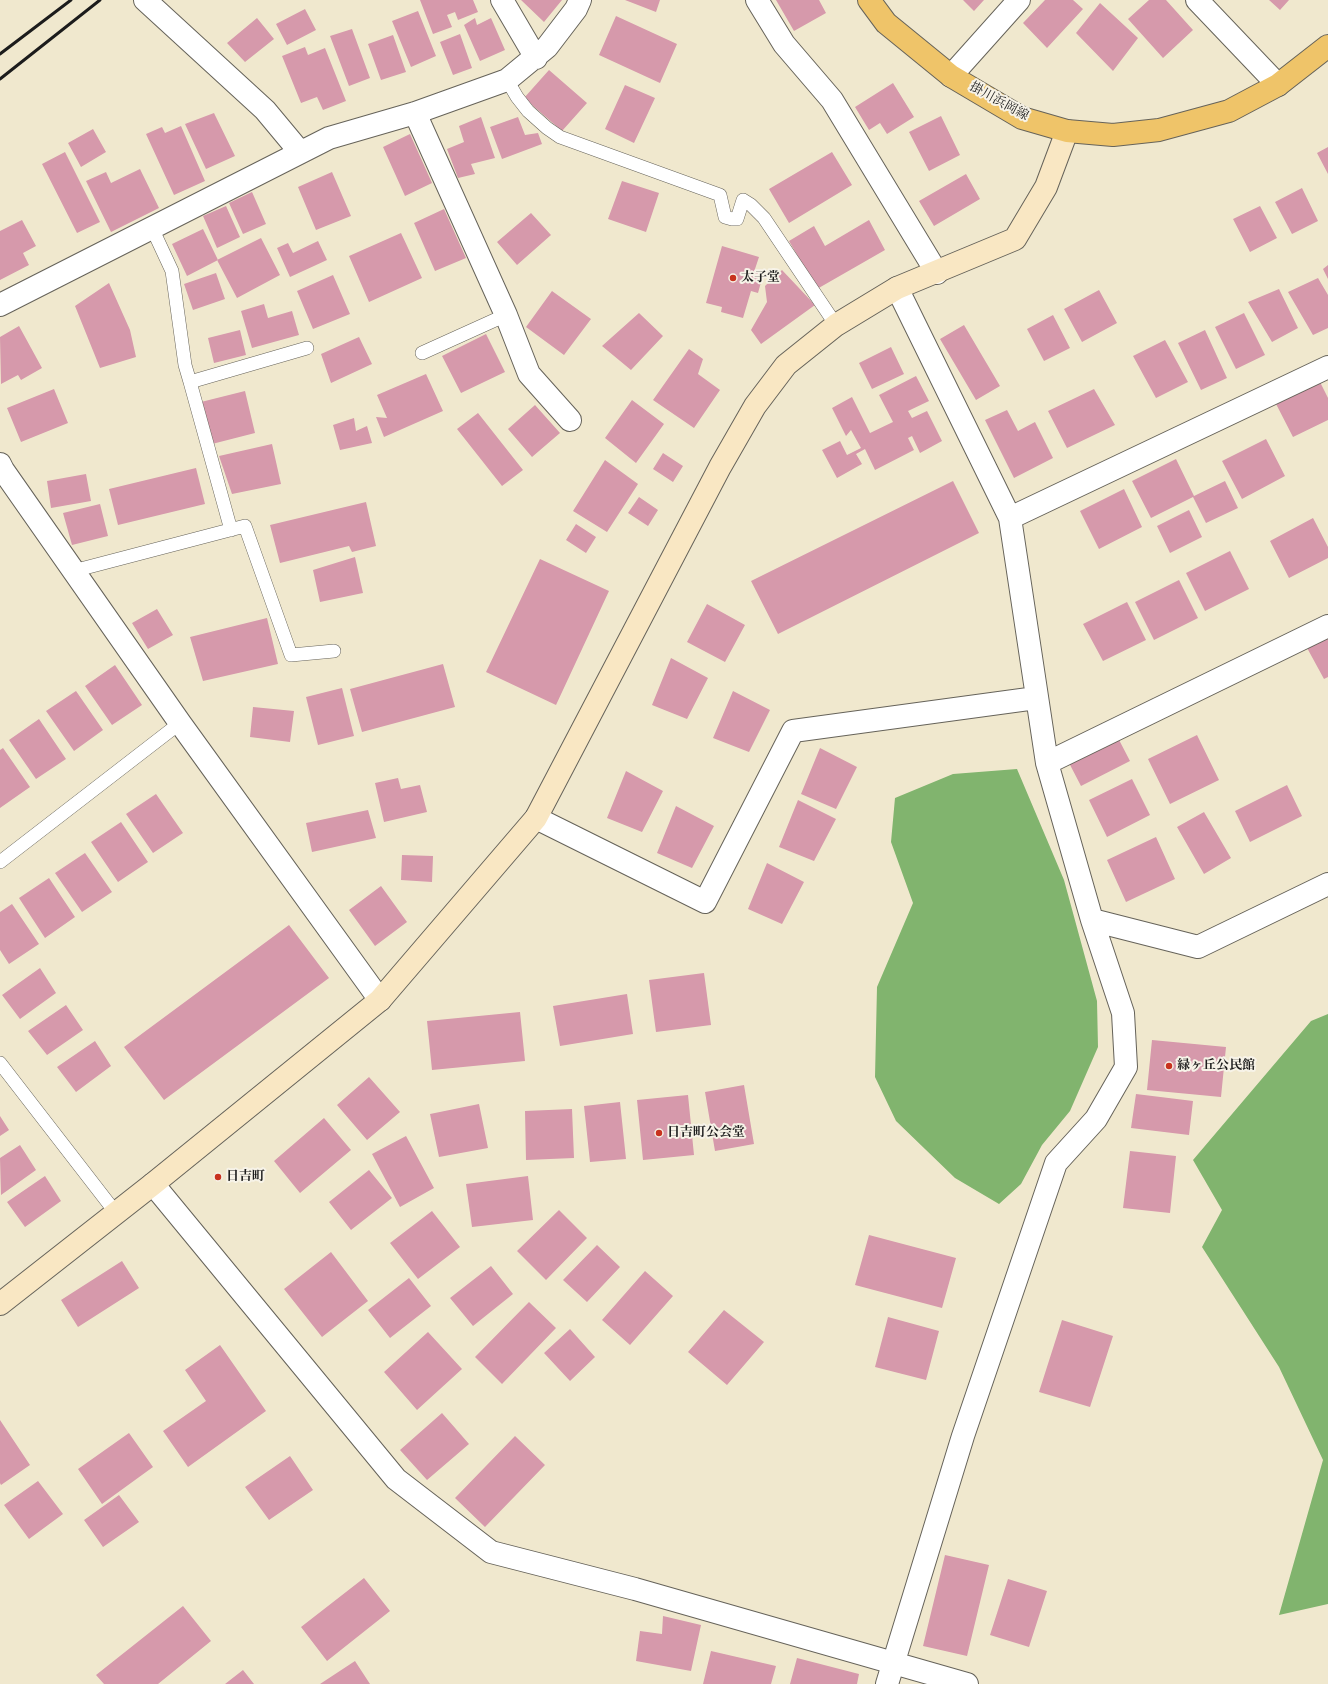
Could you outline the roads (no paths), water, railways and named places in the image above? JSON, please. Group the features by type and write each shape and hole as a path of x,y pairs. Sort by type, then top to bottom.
{"main road":[{"name":"掛川浜岡線","path":"869,0 886,24 952,76 1022,118 1067,131 1113,135 1159,130 1229,110 1278,85 1328,46"}],"street":[{"path":"145,0 265,110 300,152"},
{"path":"502,0 536,58"},
{"path":"0,305 329,138 415,113 507,80 536,58 547,47 576,10 580,0"},
{"path":"757,0 784,44 832,100 937,273"},
{"path":"952,76 1019,0"},
{"path":"1197,0 1278,85"},
{"path":"415,113 506,315 529,374 570,420"},
{"path":"0,1304 153,1184 380,1000 536,818 720,467 755,406 786,365 836,325 897,288 937,273 1015,239 1046,187 1067,131"},
{"path":"887,1684 963,1436 1056,1163 1096,1119 1126,1067 1123,1013 1092,920 1046,763 1010,518 897,288"},
{"path":"1010,518 1328,367"},
{"path":"0,464 180,723 380,1000"},
{"path":"1046,763 1328,626"},
{"path":"536,818 704,902 793,731 1036,698"},
{"path":"1092,920 1198,947 1328,884"},
{"path":"153,1184 396,1479 492,1552 635,1589 967,1684"}],"lane":[{"path":"507,80 517,97 528,111 547,128 560,137 720,195 725,217 737,219 742,200 751,205 764,218 836,325"},
{"path":"152,228 172,271 185,365 231,530"},
{"path":"422,353 506,315"},
{"path":"190,382 307,348"},
{"path":"73,571 246,526 291,655 334,651"},
{"path":"0,862 180,723"},
{"path":"0,1063 116,1213"}],"railway":[{"path":"0,54 71,0"},
{"path":"0,79 100,0"}],"place":[{"name":"太子堂","path":"733,278"},
{"name":"緑ヶ丘公民館","path":"1169,1066"},
{"name":"日吉町公会堂","path":"659,1133"},
{"name":"日吉町","path":"218,1177"}]}
